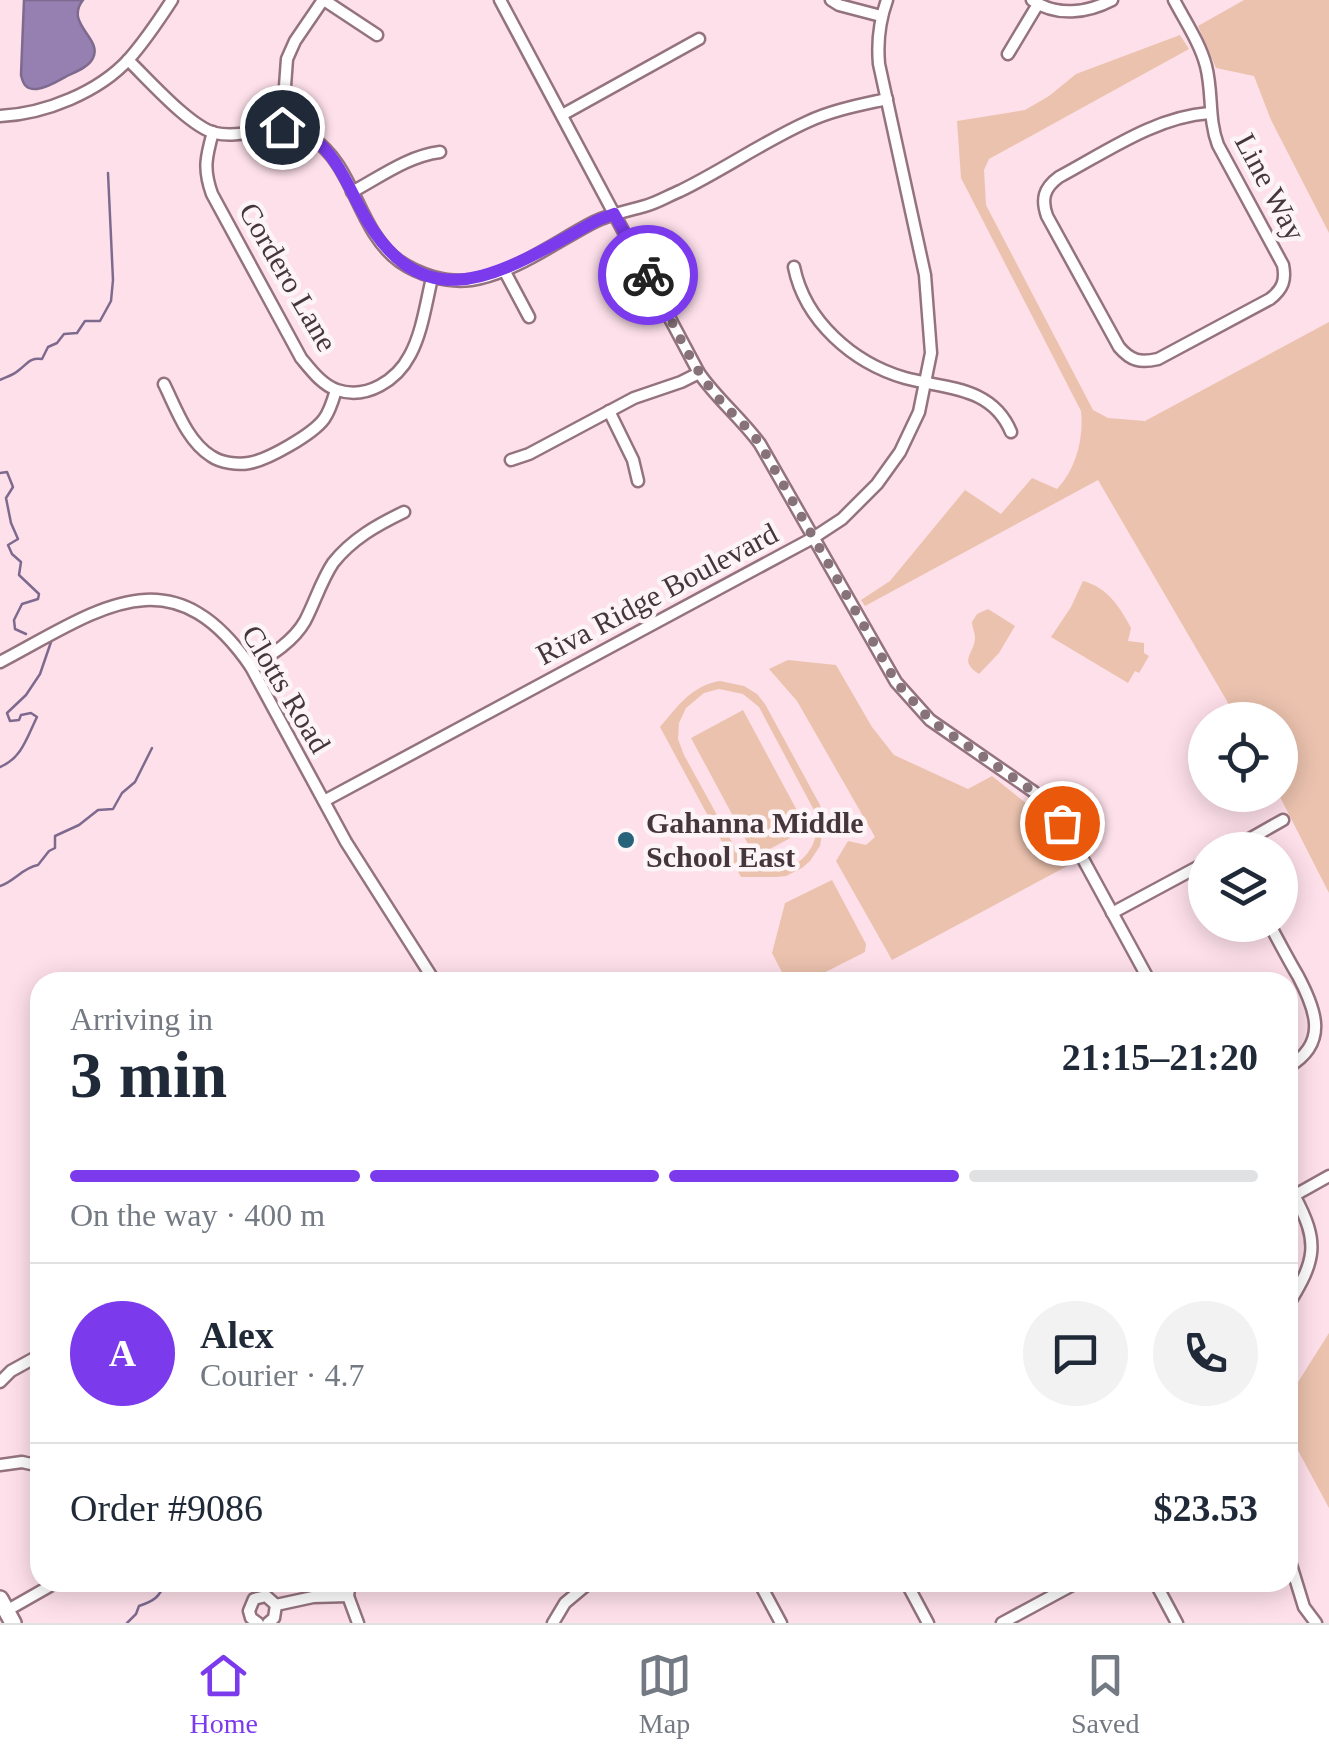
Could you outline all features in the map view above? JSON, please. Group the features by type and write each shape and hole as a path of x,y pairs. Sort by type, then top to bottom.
{"street":[{"path":"0,116 42,110 97,84 128,60 172,0"},
{"path":"282,127 287,59 323,0 377,35"},
{"path":"831,0 881,16"},
{"name":"Riva Ridge Boulevard","path":"324,802 813,538 842,519 878,484 900,452 919,412 931,353 924,275 879,64 877,39 886,0"},
{"path":"1008,54 1035,2 1068,13 1112,0"},
{"name":"Line Way","path":"1174,0 1205,60 1212,130 1218,146 1284,264 1284,284 1270,298 1158,359 1134,360 1120,348 1047,216 1044,194 1059,176 1156,126 1173,118 1210,113"},
{"path":"505,2 699,373 760,444 896,682 930,720 1034,792 1049,807 1072,840 1144,972"},
{"path":"562,115 699,39"},
{"path":"128,60 202,128 213,132 252,132 282,127 310,137 331,156 372,231 398,260 432,278 468,280 504,270 598,220 650,205 806,122 887,99"},
{"name":"Cordero Lane","path":"213,132 206,157 206,177 212,194 316,377 336,390 357,392 378,388 399,373 413,352 432,278"},
{"path":"352,192 408,161 440,152"},
{"path":"794,267 798,287 809,307 828,332 852,352 876,368 980,396 994,406 1011,432"},
{"path":"504,270 529,317"},
{"path":"511,460 634,398 699,373"},
{"path":"164,384 198,444 210,456 233,463 264,458 307,434 323,421 336,390"},
{"path":"609,411 633,460 638,481"},
{"path":"250,667 288,642 304,623 332,565 348,547 363,534 404,512"},
{"name":"Clotts Road","path":"0,662 116,604 141,600 178,604 217,625 250,667 346,842 429,972"},
{"path":"1261,832 1282,820"},
{"path":"1112,913 1188,872"},
{"path":"1279,942 1296,972"},
{"path":"1298,976 1317,1019 1316,1034 1308,1050 1298,1058"},
{"path":"1298,1193 1329,1176"},
{"path":"1298,1206 1305,1215 1312,1249 1309,1267 1298,1286"},
{"path":"0,1382 30,1361"},
{"path":"0,1465 30,1464"},
{"path":"1298,1587 1304,1606 1316,1623"},
{"path":"6,1611 39,1592"},
{"path":"349,1592 358,1623"},
{"path":"554,1623 565,1603 578,1592"},
{"path":"765,1592 782,1623"},
{"path":"911,1592 928,1623"},
{"path":"1002,1623 1059,1592"},
{"path":"1160,1592 1177,1623"},
{"path":"258,1623 249,1612 254,1599 266,1596 276,1605"},
{"path":"276,1605 313,1597 348,1596"},
{"path":"268,1623 274,1618 276,1605"}],"shaded area":[{"path":"24,0 83,0 78,16 95,51 88,64 45,87 26,86 21,75"},
{"path":"1244,0 1329,0 1329,233 1271,120 1254,76 1216,68 1198,26"},
{"path":"1180,35 1189,49 989,159 984,170 986,205 1093,410 1108,418 1145,421 1329,322 1329,893 1288,812 1298,812 1298,702 1228,702 1098,480 865,606 861,600 890,581 965,490 1001,514 1032,478 1057,489 1074,463 1080,442 1081,411 961,178 957,121 1025,110 1076,74"},
{"path":"1083,581 1099,588 1117,605 1131,628 1128,641 1144,643 1144,653 1149,656 1128,683 1051,637"},
{"path":"988,609 1015,626 999,653 979,674 968,661 975,638 972,622 977,614"},
{"path":"788,660 836,665 872,727 894,755 968,789 992,776 1037,812 1071,864 892,960 836,861 848,841 866,845 875,837 797,701 769,669"},
{"path":"720,681 744,686 757,694 820,805 824,822 820,846 810,861 786,876 741,877 660,727 686,698","holes":["719,689 743,694 759,707 816,814 816,831 805,857 781,869 767,869 739,855 678,739 679,723 686,708 704,693"]},
{"path":"743,710 807,829 755,857 691,738"},
{"path":"832,880 866,944 865,952 826,972 782,972 772,953 785,903"},
{"path":"1329,1333 1329,1508 1298,1451 1298,1382"}],"waterway":[{"path":"0,380 32,360 42,359 48,347 64,334 77,333 85,321 100,321 111,301 108,173"},
{"path":"0,473 7,472 13,487 6,498 18,539 8,545 21,562 19,575 39,594 38,599 22,604 14,620 15,629 26,634"},
{"path":"0,767 19,752 37,717 31,713 10,721 7,713 40,674 51,642"},
{"path":"0,886 38,865 55,848 55,836 79,825 98,810 113,809 122,793 135,782 152,748"},
{"path":"127,1623 139,1606 160,1592"}],"way so far":[{"path":"648,275 699,373 760,444 896,682 930,720 1034,792 1062,823"}],"place":[{"name":"Gahanna Middle School East","path":"626,840"}],"route":[{"path":"282,127 310,137 331,156 372,231 398,260 432,278 468,280 504,270 614,214 648,275"}]}
